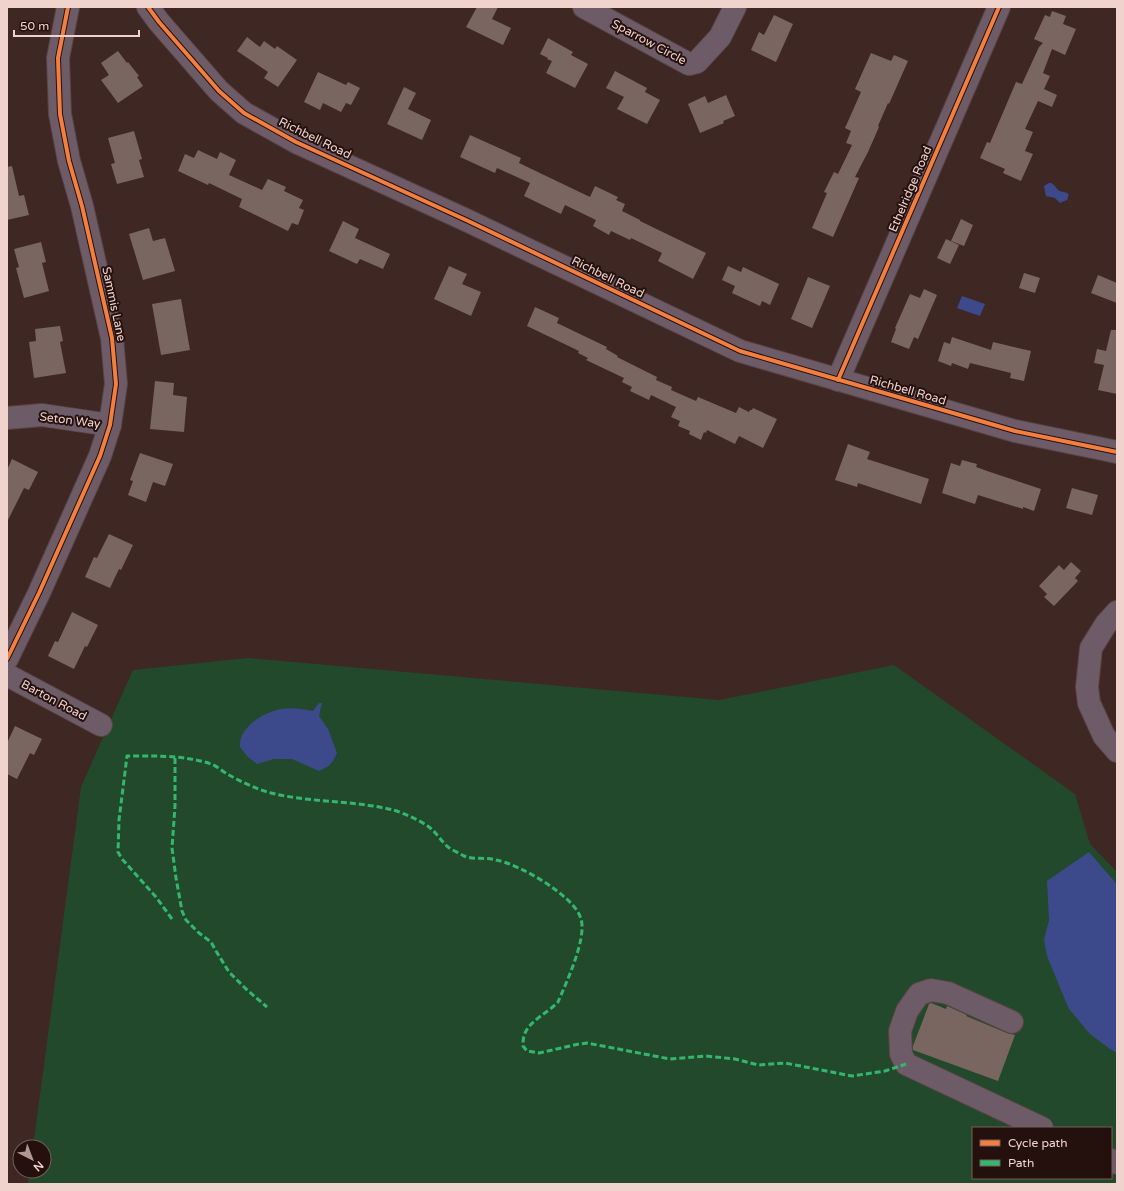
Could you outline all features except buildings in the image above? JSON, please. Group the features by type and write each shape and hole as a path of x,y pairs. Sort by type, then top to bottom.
{"street":[{"name":"Sammis Lane","path":"7,659 39,593 100,456 110,425 116,384 112,338 82,206 69,161 60,114 58,58 68,7"},
{"name":"Richbell Road","path":"148,7 159,22 219,91 244,113 296,142 466,220 740,351 1015,432 1117,452"},
{"name":"Sparrow Circle","path":"584,7 689,64 697,62 720,37 735,7"},
{"name":"Ethelridge Road","path":"838,380 999,7"},
{"name":"Seton Way","path":"7,418 42,415 110,425"},
{"path":"1117,612 1106,624 1091,648 1087,687 1089,703 1104,736 1117,751"},
{"name":"Barton Road","path":"7,675 101,725"},
{"path":"1012,1022 948,993 931,990 919,994 907,1011 900,1031 901,1054 906,1064 1040,1127"}],"green space":[{"path":"248,658 719,700 894,665 1075,794 1090,844 1117,872 1117,1184 28,1184 28,1179 52,1179 52,1139 34,1139 81,787 133,670"}],"water":[{"path":"1049,183 1054,185 1058,190 1068,193 1069,195 1067,200 1060,203 1055,198 1046,196 1044,186"},
{"path":"962,296 985,304 980,316 957,308"},
{"path":"319,703 322,703 319,716 328,729 337,753 332,762 326,768 319,771 292,759 274,759 257,764 247,756 240,747 244,732 252,723 263,715 285,708 297,708 313,711"},
{"path":"1089,852 1115,882 1117,887 1117,1053 1090,1034 1069,1009 1047,956 1044,940 1049,920 1047,881"}],"marked path":[{"path":"172,919 156,897 122,859 118,852 119,820 127,756 169,757 201,761 213,765 244,783 271,793 378,807 397,811 412,817 429,827 448,847 464,856 492,859 506,863 531,874 558,891 577,910 581,919 581,938 575,961 558,1002 534,1022 526,1031 523,1046 527,1051 539,1053 587,1043 670,1059 706,1056 735,1059 758,1065 785,1063 852,1076 885,1071 906,1064"},
{"path":"175,758 175,806 172,848 182,911 186,920 211,942 229,972 267,1007"}],"cycle path":[{"path":"7,659 39,593 100,456 110,425 116,384 112,338 82,206 69,161 60,114 58,58 68,7"},
{"path":"148,7 159,22 219,91 244,113 296,142 466,220 740,351 1015,431 1117,452"},
{"path":"838,380 999,7"}]}
